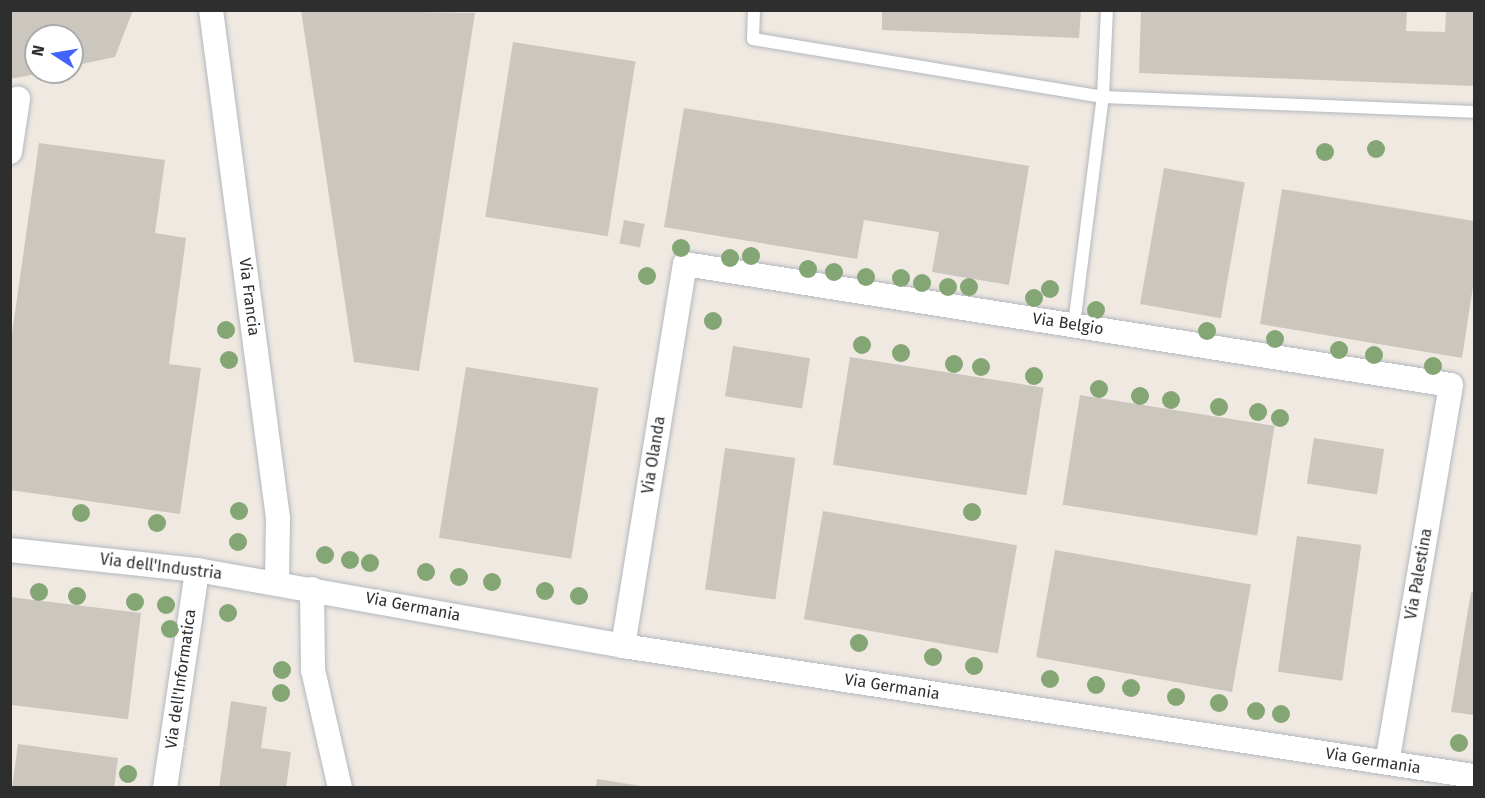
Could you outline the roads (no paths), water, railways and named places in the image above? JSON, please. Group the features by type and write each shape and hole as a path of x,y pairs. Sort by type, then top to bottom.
{"street":[{"name":"Via Francia","path":"211,10 278,518 277,583"},
{"path":"10,152 18,99"},
{"name":"Via Belgio","path":"686,264 1450,385"},
{"name":"Via Olanda","path":"623,646 686,264"},
{"name":"Via Palestina","path":"1387,763 1450,385"},
{"name":"Via dell'Industria","path":"10,550 197,570 312,589"},
{"name":"Via dell'Informatica","path":"165,788 197,570"},
{"path":"312,589 313,670 340,788"},
{"name":"Via Germania","path":"312,589 623,646 1474,776"}],"lane":[{"path":"754,10 753,39 1103,97 1474,112"},
{"path":"1074,325 1103,97 1107,10"}]}
